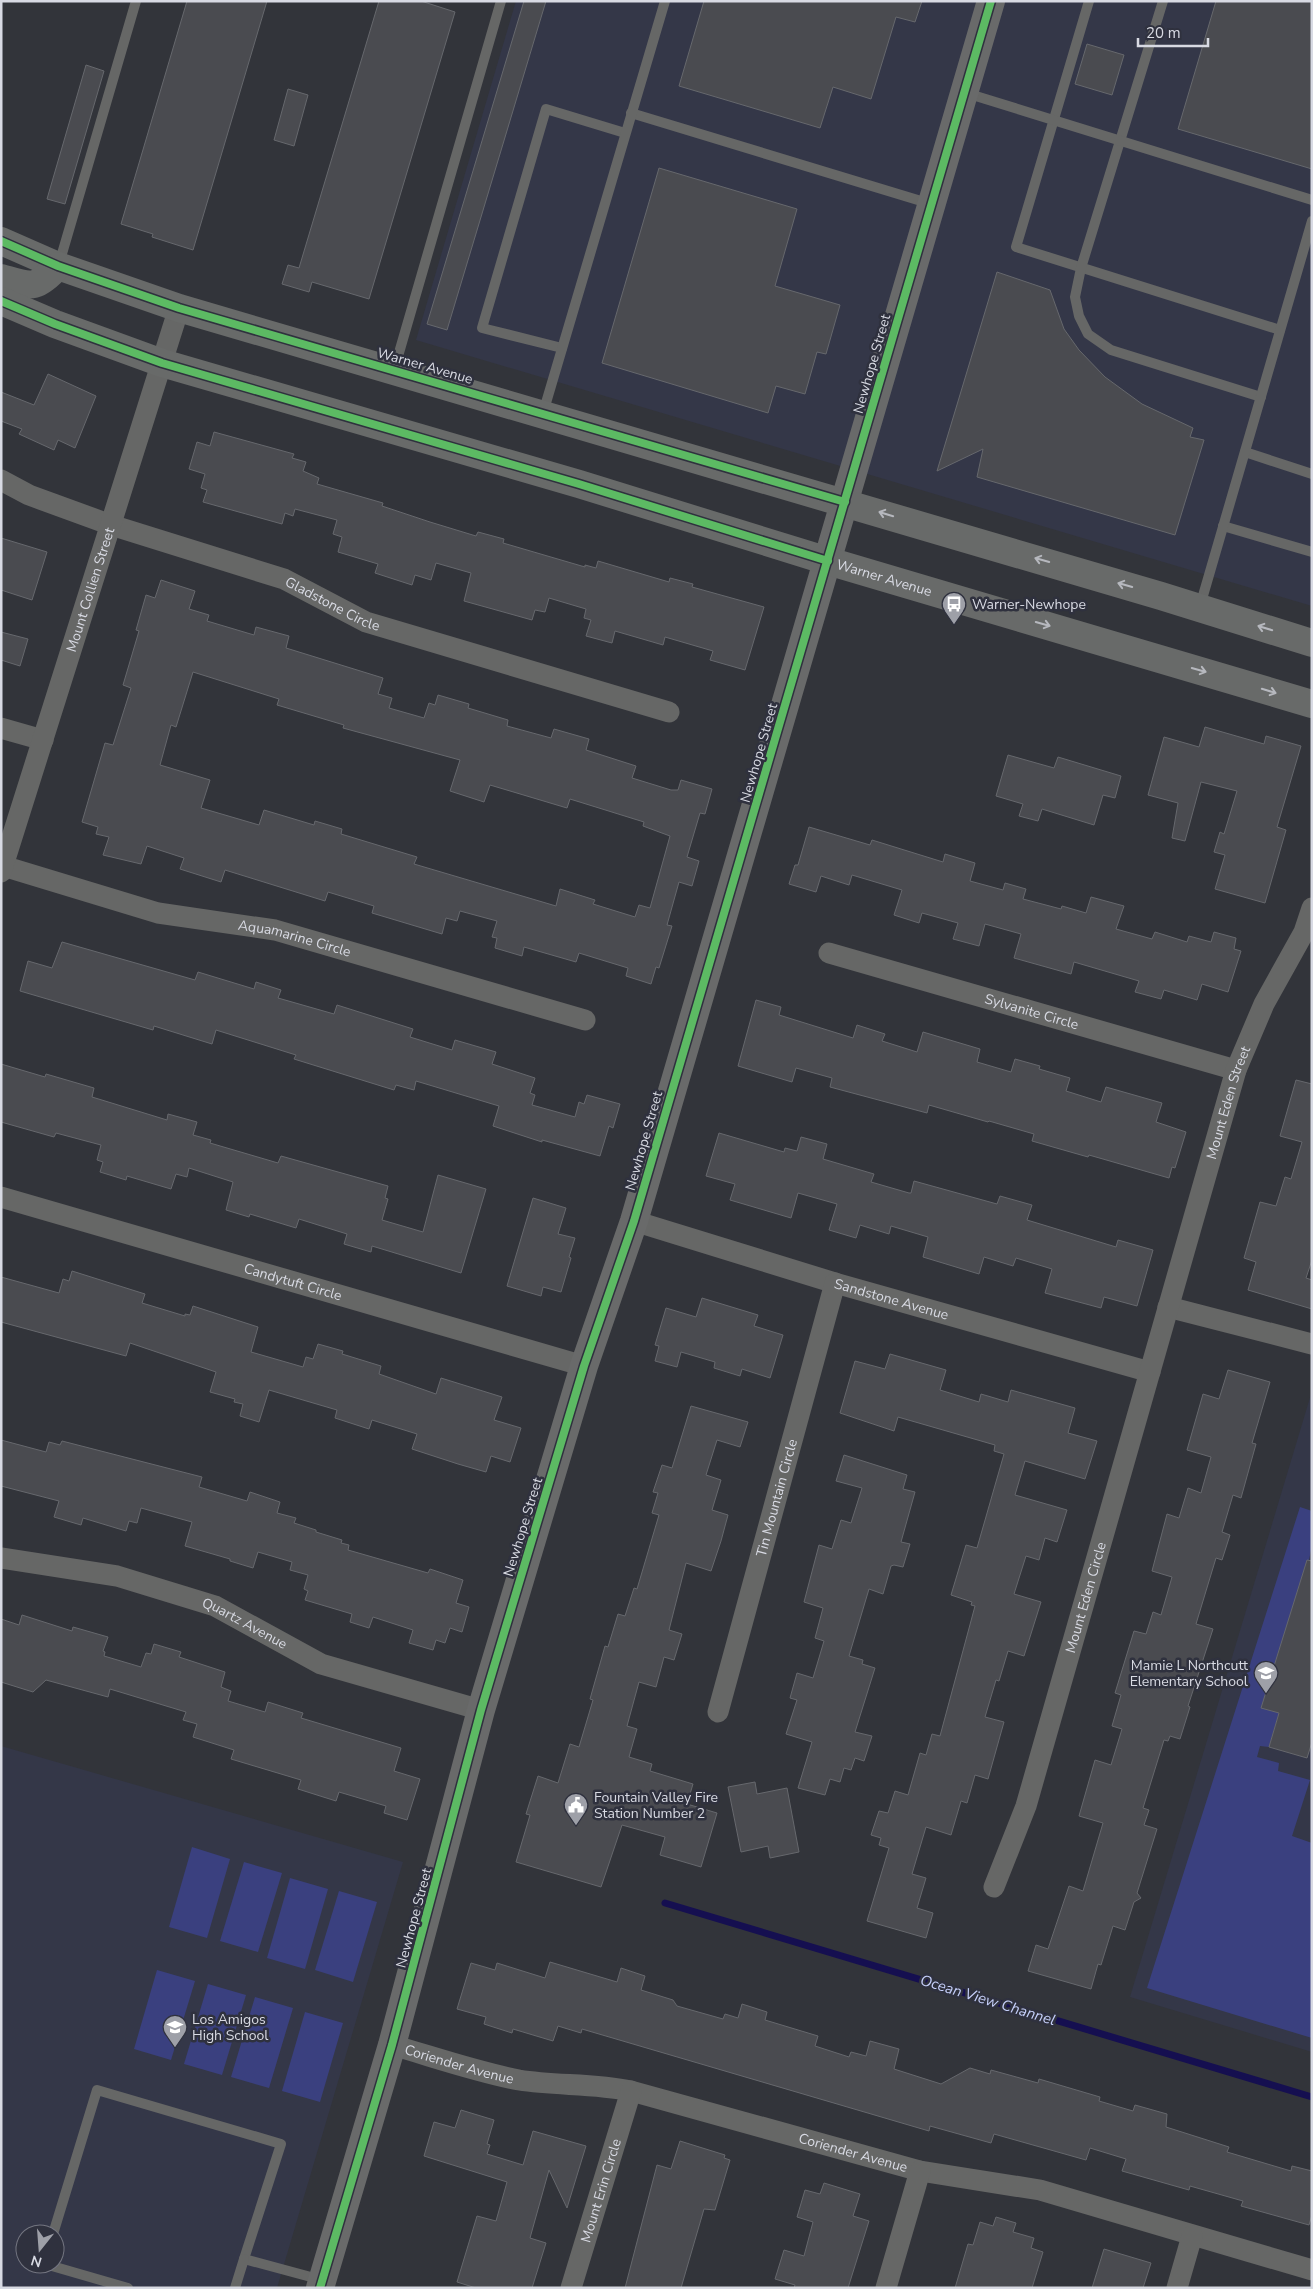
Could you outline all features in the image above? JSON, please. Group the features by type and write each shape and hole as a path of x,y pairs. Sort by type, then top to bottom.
{"main road":[{"name":"Warner Avenue","path":"1,241 58,266 179,308 845,502 1312,643"},
{"path":"1,278 29,286 43,282 58,266"},
{"name":"Warner Avenue","path":"1,301 55,324 162,363 579,484 828,561 1312,704"}],"street":[{"name":"Newhope Street","path":"322,2284 392,2046 481,1710 584,1366 634,1221 931,204 966,93 991,1"},
{"name":"Mount Collien Street","path":"2,869 179,308"},
{"name":"Gladstone Circle","path":"1,480 29,495 111,525 284,579 366,622 669,712"},
{"path":"1,728 43,740"},
{"name":"Aquamarine Circle","path":"2,869 158,913 275,930 586,1020"},
{"name":"Mount Eden Street","path":"1168,1307 1236,1070 1264,1004 1304,932 1312,908"},
{"name":"Sylvanite Circle","path":"829,953 1236,1070"},
{"name":"Candytuft Circle","path":"1,1196 584,1366"},
{"name":"Sandstone Avenue","path":"634,1221 835,1283 1150,1372"},
{"name":"Tin Mountain Circle","path":"718,1712 835,1283"},
{"path":"1168,1307 1312,1344"},
{"name":"Mount Eden Circle","path":"994,1887 1026,1806 1168,1307"},
{"name":"Quartz Avenue","path":"1,1558 117,1576 215,1606 322,1664 481,1710"},
{"name":"Coriender Avenue","path":"392,2046 517,2079 557,2085 608,2086 920,2171 1040,2190 1312,2270"},
{"name":"Mount Erin Circle","path":"571,2288 630,2091"},
{"path":"886,2288 920,2171"},
{"path":"1177,2288 1192,2236"}],"lane":[{"path":"58,266 136,1"},
{"path":"394,370 501,1"},
{"path":"543,413 630,113 665,1"},
{"path":"1088,1 1016,247 1280,330"},
{"path":"1163,1 1081,268 1076,297 1079,316 1088,334 1111,350 1261,397"},
{"path":"966,93 1312,200"},
{"path":"562,348 482,328 546,109 625,133"},
{"path":"630,113 931,204"},
{"path":"1199,608 1312,221"},
{"path":"1245,452 1312,474"},
{"path":"1223,526 1312,552"},
{"path":"56,2224 97,2090 282,2144 235,2288"},
{"path":"244,2259 322,2284"},
{"path":"65,2270 128,2288"}],"shaded area":[{"path":"516,1 1312,1 1312,606 416,340"},
{"name":"Mamie L Northcutt Elementary School","path":"1312,1391 1312,2052 1130,1997"},
{"name":"Mamie L Northcutt Elementary School","path":"1300,1507 1312,1511 1312,1545 1278,1716 1269,1747 1260,1746 1257,1757 1279,1763 1278,1771 1310,1780 1292,1836 1312,1843 1312,2038 1147,1988"},
{"name":"Los Amigos High School","path":"1,1746 403,1862 277,2288 1,2288"},
{"path":"192,1847 230,1859 207,1938 169,1927"},
{"path":"244,1862 282,1873 258,1952 220,1941"},
{"path":"290,1878 328,1889 305,1969 267,1958"},
{"path":"339,1891 377,1902 353,1982 315,1970"},
{"path":"157,1970 195,1981 171,2060 134,2049"},
{"path":"208,1984 246,1995 222,2075 184,2064"},
{"path":"255,1997 293,2008 269,2088 231,2077"},
{"path":"305,2012 343,2023 320,2102 282,2091"}],"building":[{"path":"187,1 267,1 193,250 152,237 153,234 121,224"},
{"path":"379,1 421,1 455,12 369,299 312,282 309,292 282,284 288,265 299,268"},
{"path":"524,1 546,1 447,330 427,324"},
{"path":"704,1 922,1 915,22 896,17 871,99 833,87 820,128 679,86"},
{"path":"1216,1 1312,1 1312,169 1178,129"},
{"path":"1087,44 1124,55 1112,95 1075,84"},
{"path":"86,65 104,71 65,204 47,199"},
{"path":"288,89 308,95 294,146 274,140"},
{"path":"659,168 797,209 775,286 840,305 826,354 817,352 805,394 776,386 768,413 602,363"},
{"path":"997,272 1050,290 1064,329 1079,350 1105,377 1142,404 1193,428 1190,437 1204,440 1175,535 977,477 983,449 937,471"},
{"path":"48,374 96,396 75,448 58,440 54,450 19,434 22,429 1,421 1,392 34,405"},
{"path":"214,432 294,454 292,458 306,462 303,471 319,478 317,484 383,503 382,506 430,522 476,536 478,532 504,539 503,543 585,567 585,565 596,568 598,561 669,582 670,578 693,584 692,587 764,607 745,670 710,660 713,651 665,637 663,645 615,631 612,643 586,636 591,620 584,618 586,609 549,598 545,612 535,610 532,620 464,601 471,573 436,563 431,580 415,575 412,585 375,573 378,564 338,552 342,537 333,534 337,520 295,509 293,516 285,513 282,524 203,502 207,490 201,488 205,474 189,469 197,442 210,446"},
{"path":"1,538 47,552 32,600 1,590"},
{"path":"161,580 195,591 189,609 209,615 207,621 254,635 256,627 289,636 286,648 383,678 378,694 392,698 389,708 424,718 429,703 435,705 438,695 469,704 468,708 508,720 507,726 551,738 554,729 589,739 586,750 636,766 632,778 671,790 678,790 681,780 712,789 705,814 700,813 687,857 699,861 692,886 679,882 667,925 672,926 659,968 656,967 651,984 626,976 628,968 579,953 576,962 524,947 522,956 495,948 497,938 492,937 497,921 460,911 457,921 446,918 442,934 372,913 374,906 328,892 325,901 225,870 221,882 180,869 184,858 147,846 141,864 103,855 109,837 96,834 98,827 82,822 105,743 113,745 131,688 123,685 139,631 136,630 146,595 155,598","holes":["193,672 279,699 277,705 344,725 343,728 460,760 450,791 484,802 490,785 567,808 570,799 644,822 643,826 670,836 650,908 639,905 635,917 593,904 595,900 560,889 556,906 414,864 417,857 341,834 342,829 315,821 314,825 264,810 259,825 201,808 210,780 160,765 171,725 176,727"]},
{"path":"1,632 28,639 20,666 1,660"},
{"path":"1205,727 1264,744 1266,736 1301,746 1277,827 1286,830 1265,903 1215,889 1225,855 1214,852 1220,832 1224,834 1237,791 1201,782 1185,841 1172,838 1178,803 1148,795 1164,737 1199,747"},
{"path":"1008,755 1054,768 1058,757 1121,776 1115,798 1103,795 1094,825 1042,809 1038,821 1019,816 1023,804 996,796"},
{"path":"809,827 870,845 872,840 943,862 945,854 975,863 970,881 1003,890 1005,883 1026,889 1023,899 1061,909 1062,906 1086,913 1091,897 1124,906 1116,929 1152,939 1155,932 1187,942 1189,936 1211,942 1214,932 1236,938 1234,949 1241,951 1228,992 1202,984 1197,1000 1164,990 1161,999 1135,992 1139,981 1074,962 1071,974 1014,958 1021,934 985,924 979,946 953,939 958,923 922,913 919,923 894,915 902,890 852,875 849,885 821,876 816,892 789,884 795,865 798,865"},
{"path":"62,942 195,980 198,972 254,989 256,982 281,990 278,998 334,1014 337,1005 413,1029 410,1037 452,1050 455,1040 496,1052 492,1064 535,1078 530,1093 535,1095 532,1105 575,1117 579,1102 584,1104 587,1095 620,1104 613,1128 609,1126 600,1156 542,1140 542,1142 493,1126 499,1106 416,1081 414,1090 396,1085 394,1090 294,1059 296,1055 216,1030 212,1044 154,1026 153,1030 20,991 28,961 52,968"},
{"path":"756,1000 781,1007 779,1015 853,1038 857,1025 885,1034 882,1041 917,1052 923,1032 980,1049 977,1062 1011,1072 1015,1059 1040,1066 1039,1069 1070,1078 1066,1091 1101,1102 1106,1087 1162,1103 1156,1122 1186,1132 1175,1168 1172,1167 1169,1178 1089,1155 1088,1157 1032,1141 1034,1134 989,1121 929,1105 927,1113 830,1087 832,1078 796,1068 792,1082 738,1066"},
{"path":"1,1064 45,1077 46,1074 94,1088 92,1097 167,1120 168,1114 197,1122 193,1135 211,1140 210,1143 278,1163 281,1156 388,1186 385,1198 388,1199 382,1220 423,1232 438,1175 486,1189 461,1273 372,1246 371,1252 344,1244 347,1234 299,1219 296,1228 250,1214 249,1217 226,1210 233,1182 189,1168 187,1177 176,1174 171,1189 127,1176 126,1180 100,1172 103,1162 97,1160 101,1145 56,1133 54,1137 1,1122"},
{"path":"1296,1080 1312,1084 1312,1260 1306,1278 1312,1280 1312,1309 1248,1290 1256,1262 1244,1258 1260,1202 1276,1206 1285,1177 1291,1179 1302,1142 1280,1136"},
{"path":"719,1133 784,1152 785,1148 797,1151 801,1137 827,1144 823,1159 874,1174 871,1182 911,1193 914,1181 997,1204 1000,1196 1032,1205 1027,1220 1116,1247 1118,1240 1153,1250 1137,1306 1104,1297 1101,1308 1045,1293 1052,1269 1016,1258 1013,1266 984,1257 979,1274 923,1257 928,1237 891,1226 889,1234 860,1225 856,1238 829,1230 837,1204 798,1193 791,1218 730,1200 735,1184 706,1176"},
{"path":"533,1198 566,1208 558,1234 575,1238 561,1292 543,1287 541,1296 507,1286"},
{"path":"72,1271 145,1294 142,1303 185,1316 185,1314 190,1315 193,1306 258,1327 251,1352 303,1367 306,1357 313,1359 318,1344 343,1351 342,1354 381,1366 379,1374 436,1394 441,1378 502,1397 494,1420 521,1428 510,1462 491,1456 486,1472 458,1464 412,1449 417,1434 372,1420 369,1429 335,1418 337,1410 269,1390 259,1422 240,1416 243,1404 234,1402 235,1399 210,1392 216,1372 130,1343 126,1356 1,1322 1,1277 59,1293 63,1279 69,1281"},
{"path":"702,1298 758,1315 754,1326 783,1335 770,1378 742,1369 740,1376 714,1368 715,1362 681,1352 677,1367 655,1361 659,1346 655,1345 666,1308 696,1317"},
{"path":"890,1354 946,1370 940,1390 979,1402 981,1394 1008,1402 1011,1390 1075,1408 1068,1433 1097,1441 1085,1479 1025,1461 1015,1495 1067,1510 1057,1542 1045,1538 1039,1560 1026,1556 1014,1594 1041,1602 1024,1656 1008,1651 999,1681 996,1680 985,1717 1004,1722 988,1779 975,1775 967,1803 961,1801 951,1835 926,1827 912,1874 926,1878 917,1908 933,1913 926,1938 867,1921 889,1848 879,1845 881,1838 871,1835 879,1811 888,1813 895,1791 908,1795 920,1753 926,1755 932,1734 940,1736 975,1606 971,1605 972,1602 951,1595 966,1545 977,1548 1004,1454 994,1451 995,1445 898,1417 894,1431 840,1413 855,1361 885,1369"},
{"path":"1228,1370 1270,1382 1252,1443 1256,1444 1241,1498 1233,1495 1222,1532 1230,1535 1222,1560 1216,1558 1196,1624 1213,1629 1188,1706 1190,1707 1180,1739 1170,1736 1168,1741 1164,1740 1143,1808 1149,1810 1144,1825 1157,1829 1137,1893 1141,1898 1134,1902 1125,1930 1113,1926 1101,1965 1098,1964 1091,1989 1028,1971 1036,1945 1048,1949 1069,1886 1083,1891 1103,1823 1079,1816 1095,1760 1111,1765 1122,1729 1112,1726 1121,1695 1115,1693 1134,1631 1146,1634 1153,1612 1161,1615 1172,1577 1152,1571 1167,1514 1179,1518 1188,1488 1201,1493 1211,1457 1187,1450 1203,1394 1219,1399"},
{"path":"691,1406 748,1422 740,1447 717,1440 706,1475 721,1480 712,1510 728,1515 721,1541 711,1571 686,1563 669,1630 682,1634 674,1660 664,1657 656,1687 639,1682 627,1726 637,1729 629,1757 652,1764 650,1771 693,1784 687,1804 717,1813 701,1867 660,1855 665,1837 622,1825 601,1887 516,1862 530,1815 526,1814 538,1776 558,1783 570,1744 579,1747 593,1700 590,1699 605,1646 608,1647 618,1614 625,1616 634,1588 637,1589 659,1515 652,1513 658,1493 653,1492 662,1465 672,1468"},
{"path":"1,1440 46,1452 49,1442 60,1445 62,1441 202,1477 199,1487 247,1501 250,1492 280,1502 277,1513 296,1518 294,1523 342,1540 341,1543 349,1545 348,1550 428,1573 430,1569 463,1580 456,1603 469,1607 462,1632 450,1628 445,1643 436,1640 433,1650 409,1643 413,1630 373,1617 369,1628 350,1622 352,1614 305,1600 308,1591 304,1589 308,1575 290,1570 292,1562 258,1552 253,1568 185,1546 192,1522 141,1508 137,1523 129,1521 126,1531 83,1518 81,1525 54,1517 59,1501 1,1486"},
{"path":"844,1455 907,1475 903,1489 915,1492 901,1542 910,1544 903,1567 891,1566 883,1594 869,1589 849,1656 863,1660 862,1664 875,1668 855,1732 872,1736 864,1761 855,1758 851,1770 844,1768 840,1782 830,1779 825,1795 798,1788 812,1742 786,1734 797,1700 790,1698 797,1673 813,1678 824,1641 815,1638 823,1608 804,1602 819,1545 832,1549 841,1520 851,1523 862,1488 836,1481"},
{"path":"1307,1560 1312,1561 1312,1742 1307,1758 1269,1747 1279,1713 1261,1708"},
{"path":"22,1615 72,1631 73,1627 108,1637 103,1651 105,1652 104,1656 141,1667 146,1653 151,1654 154,1644 181,1652 179,1657 225,1672 221,1687 231,1691 228,1701 265,1712 268,1702 303,1713 301,1718 401,1748 394,1771 420,1779 407,1820 384,1813 386,1806 339,1792 336,1801 298,1789 301,1780 231,1759 234,1750 193,1737 197,1724 183,1720 186,1712 110,1689 108,1697 46,1680 33,1692 1,1682 1,1619 19,1625"},
{"path":"755,1782 757,1794 787,1788 799,1852 770,1858 768,1846 741,1852 728,1787"},
{"path":"550,1962 617,1982 621,1968 645,1976 641,1990 673,2000 677,2006 723,2019 725,2014 738,2018 742,2004 767,2012 765,2020 818,2036 815,2046 849,2057 851,2052 866,2056 870,2041 899,2049 894,2069 941,2084 970,2068 990,2074 991,2070 1038,2083 1039,2079 1100,2097 1099,2101 1133,2111 1135,2105 1167,2114 1166,2127 1229,2147 1227,2152 1291,2171 1292,2166 1312,2171 1312,2215 1309,2225 1241,2206 1243,2201 1190,2186 1189,2190 1122,2171 1126,2159 1090,2148 1086,2160 994,2134 991,2143 930,2126 929,2131 582,2029 581,2033 558,2026 553,2041 513,2029 512,2033 484,2024 486,2017 457,2009 471,1963 495,1970 497,1963 545,1978"},
{"path":"461,2110 494,2120 487,2144 490,2145 487,2154 523,2165 533,2131 586,2146 567,2208 549,2170 530,2238 546,2243 532,2288 476,2288 457,2282 477,2216 496,2221 507,2182 424,2156 434,2122 455,2128"},
{"path":"680,2141 725,2155 724,2158 730,2160 715,2210 704,2209 681,2288 625,2288 657,2165 671,2169"},
{"path":"824,2183 860,2194 853,2216 869,2221 848,2288 794,2288 795,2285 775,2279 784,2250 804,2256 813,2222 797,2217 805,2190 820,2194"},
{"path":"996,2217 1016,2223 1013,2232 1034,2238 1031,2248 1043,2252 1032,2288 955,2288 968,2244 973,2245 980,2222 993,2226"},
{"path":"1104,2249 1151,2263 1143,2288 1092,2288"}],"waterway":[{"name":"Ocean View Channel","path":"665,1903 1312,2097"}],"cycle path":[{"path":"320,2288 392,2045 481,1710 584,1366 634,1221 991,1"},
{"path":"1,241 58,266 179,308 845,502"},
{"path":"1,301 55,324 162,363 579,484 828,561"}],"place":[{"name":"Warner-Newhope","path":"954,625"},
{"name":"Mamie L Northcutt Elementary School","path":"1266,1694"},
{"name":"Fountain Valley Fire Station Number 2","path":"576,1826"},
{"name":"Los Amigos High School","path":"175,2048"}]}
